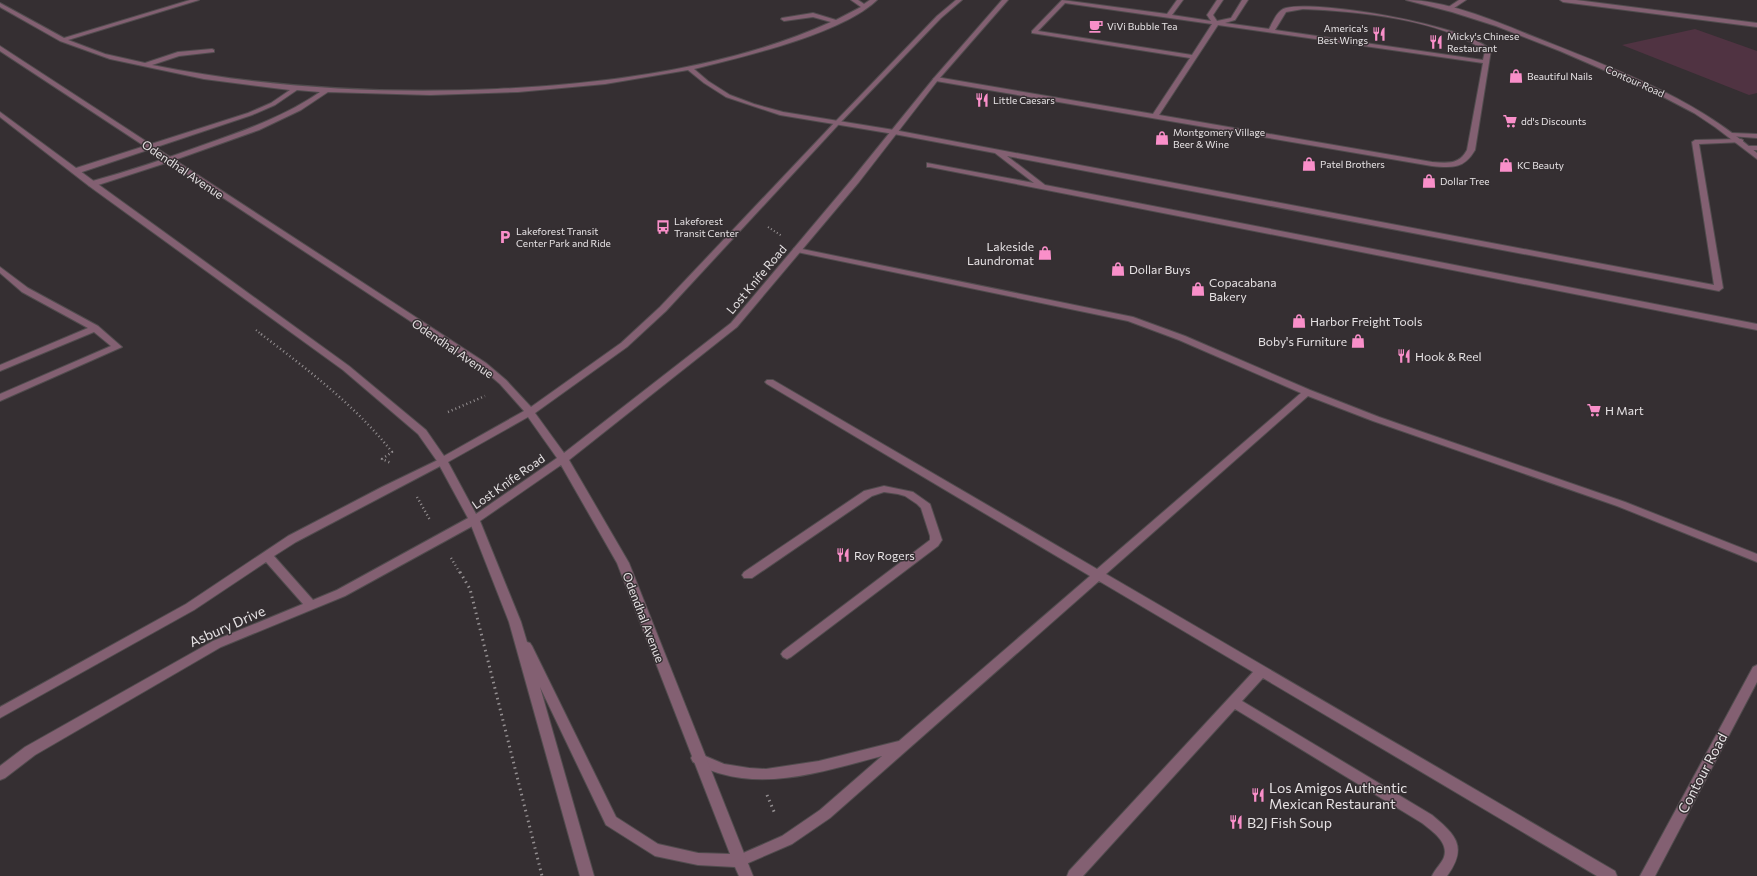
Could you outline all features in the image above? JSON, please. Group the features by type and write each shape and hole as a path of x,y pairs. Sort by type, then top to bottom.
{"street":[{"path":"62,40 196,0"},
{"path":"854,0 865,7"},
{"path":"0,5 62,40 94,53 146,65 223,80 326,91 383,93 508,91 645,78 690,69 745,55 786,42 836,22 865,7 874,0"},
{"path":"0,713 190,608 292,539 442,461 530,412 624,345 663,309 837,122 939,16 959,0"},
{"name":"Lost Knife Road","path":"474,520 563,459 734,325 856,180 936,79 1005,0"},
{"path":"1194,57 1034,32 1064,0 1095,6 1486,62"},
{"path":"1095,6 1100,0"},
{"path":"1168,16 1180,0"},
{"path":"1216,23 1210,15 1220,0"},
{"path":"1155,117 1216,23 1233,19 1245,0"},
{"name":"Contour Road","path":"1409,0 1449,9 1518,32 1654,89 1687,106 1732,135 1741,141 1757,157"},
{"path":"1449,9 1463,0"},
{"path":"1563,0 1757,25"},
{"path":"936,79 1432,164 1455,165 1467,158 1471,150 1488,50 1484,45 1430,25 1365,11 1324,5 1297,6 1282,13 1271,31"},
{"path":"784,19 813,16 836,22"},
{"name":"Odendhal Avenue","path":"0,48 483,365 503,382 530,412 563,459 623,563 698,758 746,876"},
{"path":"146,65 180,52 194,50 212,51"},
{"path":"690,69 706,82 728,96 782,114 894,132 1719,288 1695,142 1741,141"},
{"path":"76,171 250,114 273,104 295,88"},
{"path":"92,184 170,160 240,136 288,116 326,91"},
{"path":"0,114 92,184 346,368 422,432 442,461 474,520 515,622 611,821 655,850 698,859 740,861 787,840 825,814 1307,392"},
{"path":"1732,135 1757,136"},
{"path":"1748,148 1757,148"},
{"path":"996,151 1045,187"},
{"path":"930,165 1757,327"},
{"path":"797,250 1017,294 1130,319 1182,338 1307,392 1376,419 1621,504 1757,558"},
{"path":"0,269 25,290 95,328 118,348 0,398"},
{"path":"0,368 95,328"},
{"path":"770,382 1610,876"},
{"path":"748,575 868,493 884,490 899,491 909,494 926,506 936,536 934,543 786,654"},
{"name":"Asbury Drive","path":"0,774 30,751 217,644 341,593 474,520"},
{"path":"267,556 312,606"},
{"path":"515,622 587,876"},
{"name":"Contour Road","path":"1647,876 1757,670"},
{"path":"1074,876 1262,671"},
{"path":"1234,702 1438,827 1452,848 1451,858 1439,876"},
{"path":"698,758 722,769 749,774 766,775 819,766 903,745"}],"path":[{"path":"765,223 769,229 786,238"},
{"path":"251,327 350,405 380,436 392,452 382,459 390,462 407,479 470,589 542,876"},
{"path":"448,412 485,396"},
{"path":"764,789 775,814"}],"shaded area":[{"path":"1695,29 1757,51 1757,93 1749,95 1622,45"}],"place":[{"name":"ViVi Bubble Tea","path":"1096,26"},
{"name":"America's Best Wings","path":"1379,34"},
{"name":"Micky's Chinese Restaurant","path":"1436,42"},
{"name":"Beautiful Nails","path":"1516,76"},
{"name":"Little Caesars","path":"982,100"},
{"name":"dd's Discounts","path":"1510,121"},
{"name":"Montgomery Village Beer & Wine","path":"1162,138"},
{"name":"Patel Brothers","path":"1309,164"},
{"name":"KC Beauty","path":"1506,165"},
{"name":"Dollar Tree","path":"1429,181"},
{"name":"Lakeforest Transit Center","path":"663,227"},
{"name":"Lakeforest Transit Center Park and Ride","path":"505,237"},
{"name":"Lakeside Laundromat","path":"1045,253"},
{"name":"Dollar Buys","path":"1118,269"},
{"name":"Copacabana Bakery","path":"1198,289"},
{"name":"Harbor Freight Tools","path":"1299,321"},
{"name":"Boby's Furniture","path":"1358,341"},
{"name":"Hook & Reel","path":"1404,356"},
{"name":"H Mart","path":"1594,410"},
{"name":"Roy Rogers","path":"843,555"},
{"name":"Los Amigos Authentic Mexican Restaurant","path":"1258,795"},
{"name":"B2J Fish Soup","path":"1236,822"}]}
